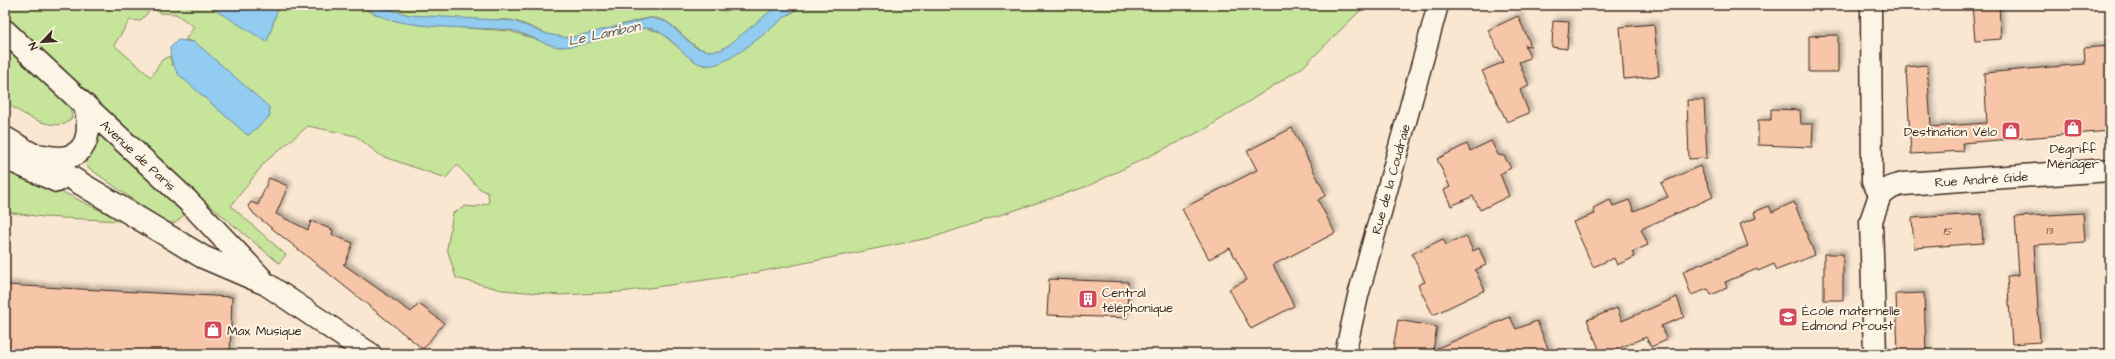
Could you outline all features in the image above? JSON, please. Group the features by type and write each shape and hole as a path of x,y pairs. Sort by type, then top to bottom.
{"main road":[{"name":"Avenue de Paris","path":"5,31 188,201 266,284"},
{"path":"35,154 60,158 76,154 85,145 89,134 89,119 85,106"},
{"name":"Avenue de Paris","path":"5,138 35,154 86,188 203,257 266,284 364,352"},
{"path":"5,158 52,180 86,188"},
{"name":"Rue André Gide","path":"1880,195 1903,184 2110,170"},
{"path":"1876,354 1871,221 1880,195"}],"street":[{"name":"Rue de la Coudraie","path":"1345,354 1358,296 1438,5"},
{"path":"1871,5 1872,182 1880,195"}],"green space":[{"path":"5,5 363,5 368,11 396,21 422,25 510,31 560,47 645,28 660,32 693,60 706,66 804,5 1366,5 1303,67 1207,128 1088,186 934,237 754,273 621,292 561,295 502,290 456,278 447,248 453,213 466,206 475,207 489,203 488,193 479,188 457,165 446,178 381,156 356,136 308,126 265,162 231,206 286,255 279,263 172,174 5,17","holes":["152,8 160,13 176,14 194,27 185,40 194,42 172,65 170,56 162,60 151,77 114,45 130,20 140,21"]},
{"path":"380,5 778,5 734,43 721,50 710,51 700,49 668,23 659,19 649,18 589,35 563,38 512,20 417,17 390,10"},
{"path":"5,41 65,100 71,110 72,118 65,124 57,125 41,122 5,102"},
{"path":"96,124 180,204 184,215 175,223 166,223 86,166"},
{"path":"5,164 122,221 43,217 5,212"}],"water":[{"path":"207,5 279,5 267,42"},
{"name":"Le Lambon","path":"363,5 380,5 384,8 410,15 514,21 547,34 569,38 651,18 667,22 695,47 708,51 721,50 778,5 804,5 793,11 754,42 732,57 713,65 703,65 694,61 671,40 653,29 633,29 592,42 561,47 549,45 509,30 432,26 391,20 375,14"},
{"path":"178,40 194,42 202,48 269,107 270,116 249,135 246,134 179,75 172,62 170,48"}],"building":[{"path":"1972,5 1999,5 2001,39 1975,41"},
{"path":"1518,16 1531,46 1525,45 1530,58 1519,62 1529,86 1520,90 1529,113 1507,122 1482,71 1504,62 1488,30"},
{"path":"1553,21 1569,22 1567,49 1552,47"},
{"path":"1654,24 1659,76 1624,79 1620,27"},
{"path":"1838,35 1838,72 1809,72 1809,36"},
{"path":"2110,46 2110,131 1962,143 1963,151 1911,154 1906,67 1927,65 1931,127 1987,123 1984,73 2085,64 2084,48"},
{"path":"1687,100 1704,100 1707,158 1689,159"},
{"path":"1771,109 1800,110 1801,124 1813,124 1812,147 1758,145 1758,120 1771,120"},
{"path":"1292,128 1326,195 1318,200 1335,233 1273,265 1294,306 1251,329 1229,289 1247,280 1230,248 1209,259 1182,209 1257,170 1247,151"},
{"path":"1491,141 1498,155 1504,156 1511,168 1500,174 1509,196 1480,210 1473,196 1451,206 1444,190 1450,187 1437,159 1467,144 1470,151"},
{"path":"1700,166 1713,197 1641,229 1648,245 1632,252 1635,257 1617,265 1614,258 1593,267 1573,222 1595,214 1593,208 1610,200 1613,206 1629,200 1634,211 1668,197 1661,183"},
{"path":"269,178 288,186 276,214 308,230 311,221 333,230 332,235 353,243 345,264 343,264 411,312 419,304 444,323 423,349 254,214 248,206 251,202 258,205"},
{"path":"1794,202 1815,255 1777,270 1774,264 1758,271 1757,269 1725,282 1727,288 1711,295 1708,289 1691,295 1683,271 1748,246 1740,224 1756,218 1754,212 1769,206 1772,212"},
{"path":"2083,213 2085,242 2034,245 2040,342 2012,344 2007,276 2019,275 2015,217"},
{"path":"1981,214 1983,243 1914,248 1912,218"},
{"path":"1466,236 1473,251 1479,248 1486,265 1475,270 1485,290 1433,315 1418,285 1425,282 1412,254 1443,239 1446,245"},
{"path":"1824,254 1843,254 1843,300 1824,300"},
{"name":"Central téléphonique","path":"1049,279 1128,282 1127,318 1047,315"},
{"path":"5,285 232,297 230,354 5,354"},
{"path":"1924,293 1926,354 1898,354 1896,294"},
{"path":"1677,297 1684,317 1661,326 1667,340 1651,347 1646,337 1605,354 1601,354 1587,320 1617,308 1622,321"},
{"path":"1510,317 1516,329 1537,321 1550,354 1392,354 1398,320 1437,327 1433,350"}],"place":[{"name":"Dégriff Ménager","path":"2073,128"},
{"name":"Destination Vélo","path":"2011,131"},
{"name":"Central téléphonique","path":"1088,299"},
{"name":"École maternelle Edmond Proust","path":"1788,317"},
{"name":"Max Musique","path":"213,330"}]}
